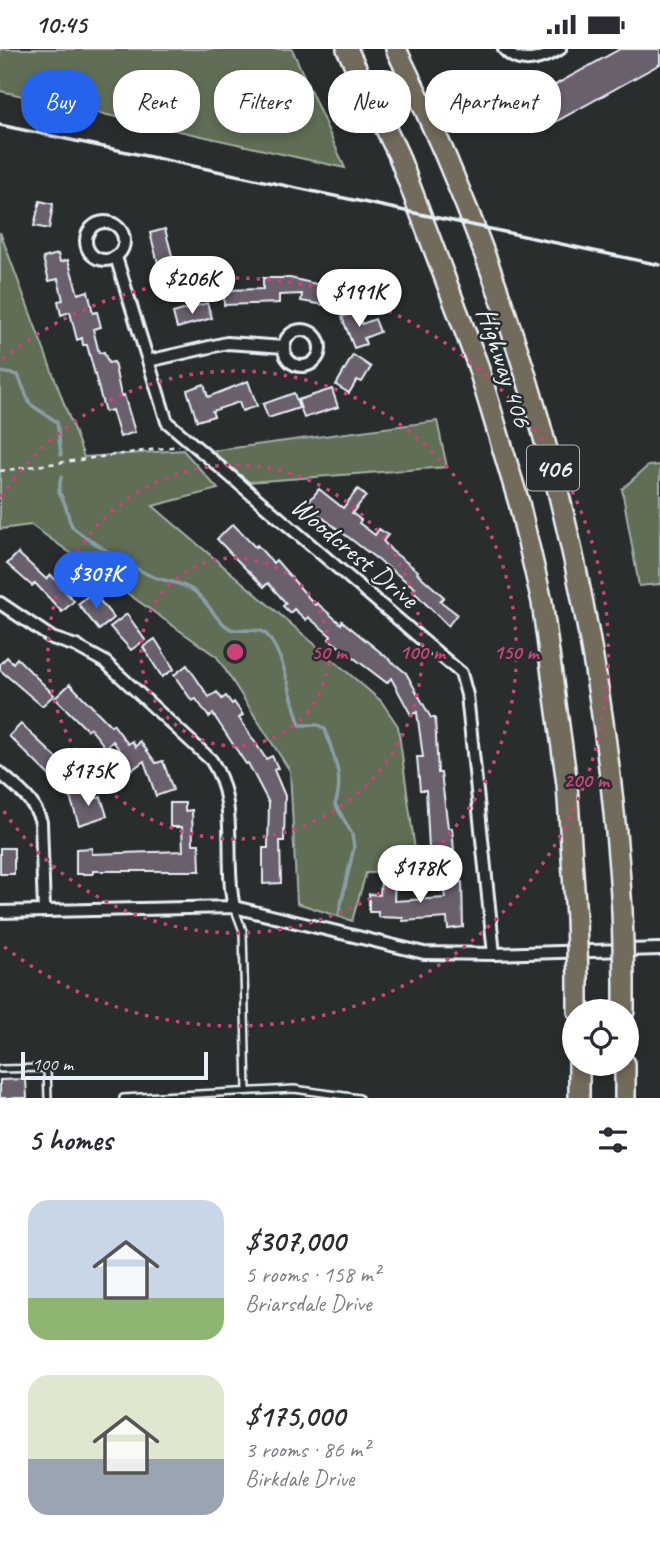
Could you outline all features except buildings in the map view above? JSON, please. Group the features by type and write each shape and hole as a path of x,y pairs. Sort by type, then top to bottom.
{"highway":[{"name":"Highway 406","path":"347,49 403,167 477,363 519,503 542,602 567,784 576,918 578,999"},
{"name":"Highway 406","path":"396,49 462,196 517,344 558,483 592,647 615,802 624,999"},
{"path":"579,1076 579,1098"},
{"path":"625,1076 625,1098"}],"street":[{"path":"504,49 522,61 539,61 560,49"},
{"name":"Woodcrest Drive","path":"116,257 156,396 167,422 461,673 467,695 494,954"},
{"path":"148,361 227,343 284,347"},
{"path":"0,604 52,638 105,662 211,760 221,775 227,792 229,884 234,907"},
{"path":"0,773 30,799 41,822 44,911"},
{"path":"0,912 234,907 412,951 494,954 660,949"}],"lane":[{"path":"234,907 243,932 247,1091"},
{"path":"0,1069 47,1068 48,1098"},
{"path":"123,1098 294,1089 359,1098"}],"path":[{"path":"0,471 192,444"}],"green space":[{"path":"0,49 292,49 301,70 214,70 214,133 314,133 314,98 345,168 188,133 200,133 200,70 113,70 113,116 99,113 99,70 21,70 21,96 0,91"},
{"path":"0,232 84,457 183,450 218,489 153,506 381,701 398,726 418,872 366,873 352,921 297,903 290,771 217,657 31,525 0,529"},
{"path":"437,421 447,467 249,482 211,451"},
{"path":"660,465 660,584 639,586 622,489 648,466"}],"waterway":[{"path":"0,372 18,375 30,404 57,422 61,455"},
{"path":"61,477 59,492 70,522 76,530 143,572 194,591 220,621 231,629 264,632 273,644 283,666 300,725 318,725 325,729 337,767 339,785 335,804 352,834 354,847 339,913"}],"railway":[{"path":"0,125 660,265"}]}
